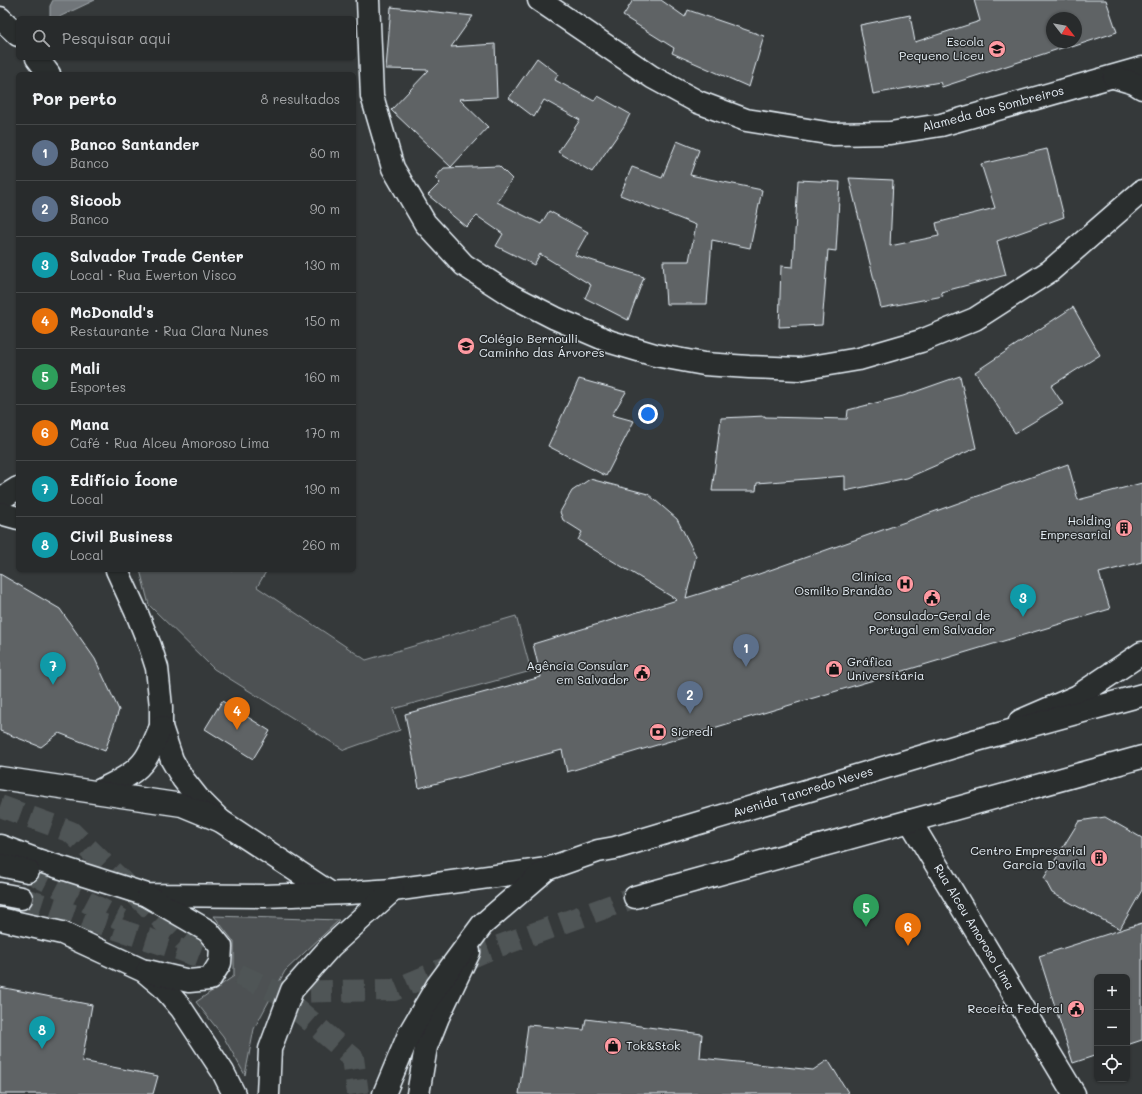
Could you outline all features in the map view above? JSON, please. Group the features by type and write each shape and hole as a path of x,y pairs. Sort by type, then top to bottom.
{"street":[{"path":"368,0 372,96 393,168 425,223 464,265 512,296 555,318 604,339 655,355 704,364 749,368 799,369 859,359 922,341 975,319 1050,271 1142,191"},
{"name":"Alameda dos Sombreiros","path":"539,0 652,77 698,102 746,120 833,134 890,133 941,125 1142,68"},
{"path":"0,18 16,33"},
{"path":"38,60 48,72"},
{"path":"1114,76 1134,83 1142,88"},
{"path":"0,499 16,489"},
{"path":"0,512 16,517"},
{"path":"116,572 138,616 150,646 156,668 161,707 161,727 172,760 182,779 220,821"},
{"path":"977,740 1078,696 1142,653"},
{"name":"Avenida Tancredo Neves","path":"384,1094 410,1032 437,986 482,925 547,869 598,851 616,848 977,740 1142,695"},
{"path":"97,792 122,779 135,770 146,759 161,727"},
{"path":"635,897 1142,757"},
{"path":"0,778 182,805 220,821 330,893"},
{"name":"Rua Alceu Amoroso Lima","path":"910,821 1074,1094"},
{"path":"0,846 40,861 147,895 208,931 221,947 220,963 210,979 189,981 144,971 62,933 0,919"},
{"path":"0,865 28,871"},
{"path":"147,895 292,896 393,890 547,869"},
{"path":"268,1094 270,1049 292,990 331,946 393,890"},
{"name":"Avenida Tancredo Neves","path":"418,1094 426,1047 438,1017 482,925"},
{"path":"144,971 163,987 181,1008 223,1072 234,1094"}],"shaded area":[{"path":"53,0 95,0 61,16 50,16 50,6"},
{"path":"141,572 266,572 257,587 366,660 516,616 531,671 393,709 400,730 344,750 214,669 149,605"},
{"path":"214,916 339,920 285,971 254,1029 245,1075 223,1036 196,1002 234,976 234,942"}],"building":[{"path":"633,0 661,0 685,17 688,10 764,36 749,87 672,53 674,48 623,16"},
{"path":"974,0 1106,0 1117,32 1082,44 1082,12 1046,12 1046,48 1062,48 942,87 940,82 873,94 860,25 910,15 915,42 980,21"},
{"path":"391,7 473,16 451,47 495,44 497,97 459,99 488,127 451,167 391,110 429,70 386,69"},
{"path":"537,58 558,74 555,80 594,101 598,96 630,114 624,126 592,172 558,152 580,120 544,100 534,117 509,98"},
{"path":"677,141 699,150 690,175 762,190 750,248 712,240 707,304 666,304 663,261 689,261 696,225 620,195 632,167 662,178"},
{"path":"1047,149 1064,217 997,241 1006,275 941,292 943,296 881,308 849,178 893,180 890,246 939,236 936,223 995,208 981,164"},
{"path":"499,166 512,179 497,202 541,224 549,211 588,232 575,255 644,277 628,320 585,298 591,285 540,254 534,265 496,246 503,234 477,216 466,227 428,195 440,183 435,178 444,168"},
{"path":"798,180 840,182 836,251 828,250 822,325 779,327 781,266 793,267"},
{"path":"1073,307 1100,355 1051,386 1063,404 1015,433 975,372"},
{"path":"960,376 976,448 907,478 845,491 845,476 757,483 756,491 712,491 721,418 765,416 847,419 848,410 903,396"},
{"path":"579,379 626,392 612,415 634,421 606,476 548,446"},
{"path":"1068,464 1078,500 1142,483 1142,562 1099,573 1110,609 567,772 562,750 419,788 405,714 541,677 533,644 677,600 578,540 582,532 563,520 560,512 572,491 590,479 648,494 677,519 696,556 686,598 728,585"},
{"path":"0,574 60,609 95,659 119,710 105,751 59,733 41,747 0,731"},
{"path":"222,701 270,731 253,759 205,729"},
{"name":"Centro Empresarial Garcia D'avila","path":"1105,817 1142,838 1142,890 1120,929 1052,893 1044,878 1079,821"},
{"name":"Receita Federal","path":"1142,923 1142,1040 1130,1044 1130,974 1094,974 1094,1056 1073,1063 1039,956"},
{"path":"0,987 92,1005 82,1061 158,1076 153,1094 0,1094"},
{"name":"Tok&Stok","path":"586,1019 702,1034 700,1058 813,1070 828,1060 849,1094 519,1094 528,1025 584,1030"}],"tunnel":[{"path":"0,806 71,832 196,953"},
{"path":"28,871 122,920"},
{"path":"277,992 394,990 488,950 635,897"},
{"path":"21,898 178,949 202,958 277,992 353,1058 358,1094"}],"place":[{"name":"Escola Pequeno Liceu","path":"997,49"},
{"name":"Colégio Bernoulli Caminho das Árvores","path":"466,346"},
{"name":"Holding Empresarial","path":"1124,528"},
{"name":"Clínica Osmilto Brandão","path":"905,584"},
{"name":"Consulado-Geral de Portugal em Salvador","path":"932,598"},
{"name":"Salvador Trade Center","path":"1023,617"},
{"name":"Banco Santander","path":"746,667"},
{"name":"Gráfica Universitária","path":"834,669"},
{"name":"Agência Consular em Salvador","path":"642,673"},
{"name":"Edifício Ícone","path":"53,685"},
{"name":"Sicoob","path":"690,714"},
{"name":"McDonald's","path":"237,730"},
{"name":"Sicredi","path":"658,732"},
{"name":"Centro Empresarial Garcia D'avila","path":"1099,858"},
{"name":"Mali","path":"866,927"},
{"name":"Mana","path":"908,946"},
{"name":"Receita Federal","path":"1076,1009"},
{"name":"Tok&Stok","path":"613,1046"},
{"name":"Civil Business","path":"42,1049"}]}
